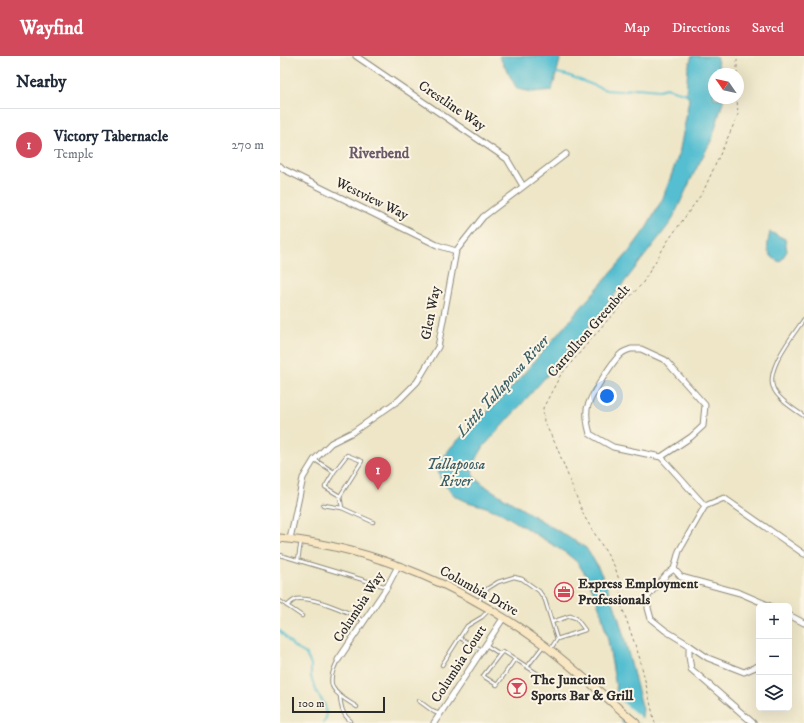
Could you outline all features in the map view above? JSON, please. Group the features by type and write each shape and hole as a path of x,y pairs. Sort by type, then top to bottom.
{"main road":[{"name":"Columbia Drive","path":"280,538 353,551 432,579 478,602 504,617 544,645 636,723"}],"street":[{"name":"Crestline Way","path":"356,56 507,159 523,186"},
{"name":"Glen Way","path":"290,539 303,478 314,460 331,443 353,432 399,400 417,382 438,347 456,251 483,217 566,154"},
{"name":"Westview Way","path":"280,166 283,169 437,245 456,251"},
{"path":"661,457 691,437 703,426 705,405 665,360 641,349 631,349 622,353 614,362 594,393 587,409 590,434 614,447 661,457 706,506"},
{"path":"756,667 744,672 708,658 666,631 651,619 648,608 648,596 667,574 674,569 678,551 706,506 724,498 804,554"},
{"name":"Columbia Way","path":"338,660 387,587 398,566"},
{"path":"674,569 682,577 740,593 763,603"},
{"name":"Columbia Court","path":"434,723 504,617"},
{"path":"792,617 804,623"},
{"path":"689,645 691,669 752,723"}],"lane":[{"path":"804,319 776,362 772,376 772,388 791,407 804,416"},
{"path":"340,496 325,487 347,455 362,462 340,496 342,508"},
{"path":"314,460 334,472"},
{"path":"323,505 342,508 373,522"},
{"path":"298,560 301,541"},
{"path":"280,555 387,587"},
{"path":"478,602 487,589 498,582 514,577 522,579 539,591 545,600 557,639"},
{"path":"287,606 291,601 298,599 321,603 336,607 364,622"},
{"path":"280,601 302,616"},
{"path":"442,665 467,626 482,617 489,609"},
{"path":"550,650 557,639 585,630 576,618 570,616 552,622"},
{"path":"460,638 482,650"},
{"path":"486,645 500,654"},
{"path":"527,667 544,645"},
{"path":"514,659 497,685 482,676 503,651 538,674"},
{"path":"338,660 334,667 331,683 333,690 357,707"},
{"path":"340,696 344,714 351,720"},
{"path":"419,701 434,712 440,714"}],"path":[{"path":"737,56 737,68"},
{"name":"Carrollton Greenbelt","path":"655,723 640,659 622,607 619,580 615,567 584,516 556,445 544,422 543,408 560,376 604,324 642,284 667,242 703,192 738,115 737,104"}],"water":[{"path":"499,56 561,56 552,90 533,92 517,89"},
{"name":"Tallapoosa River","path":"692,56 716,56 719,68 708,68 708,104 722,104 712,139 671,222 584,334 484,446 472,466 473,476 488,488 586,548 597,566 607,585 621,626 643,709 641,723 622,723 608,640 601,612 593,590 577,562 566,553 503,514 455,496 442,482 438,469 441,460 452,446 506,394 628,253 647,227 663,198 679,154 689,99 686,93 688,68"},
{"path":"770,232 785,239 787,251 780,262 771,256 768,250"}],"pier":[{"path":"615,696 644,720 644,723 626,723 619,717"}],"waterway":[{"path":"557,73 567,75 606,90 620,91 637,88 659,90 666,88 687,94"},
{"path":"280,631 294,647 306,654 311,665 311,677 317,693 325,705 326,718 323,723"}],"place":[{"name":"Victory Tabernacle","path":"378,490"},
{"name":"Express Employment Professionals","path":"564,592"},
{"name":"The Junction Sports Bar & Grill","path":"517,688"}],"district":[{"name":"Riverbend","path":"379,153"}],"water label":[{"name":"Little Tallapoosa River","path":"503,386"}]}
